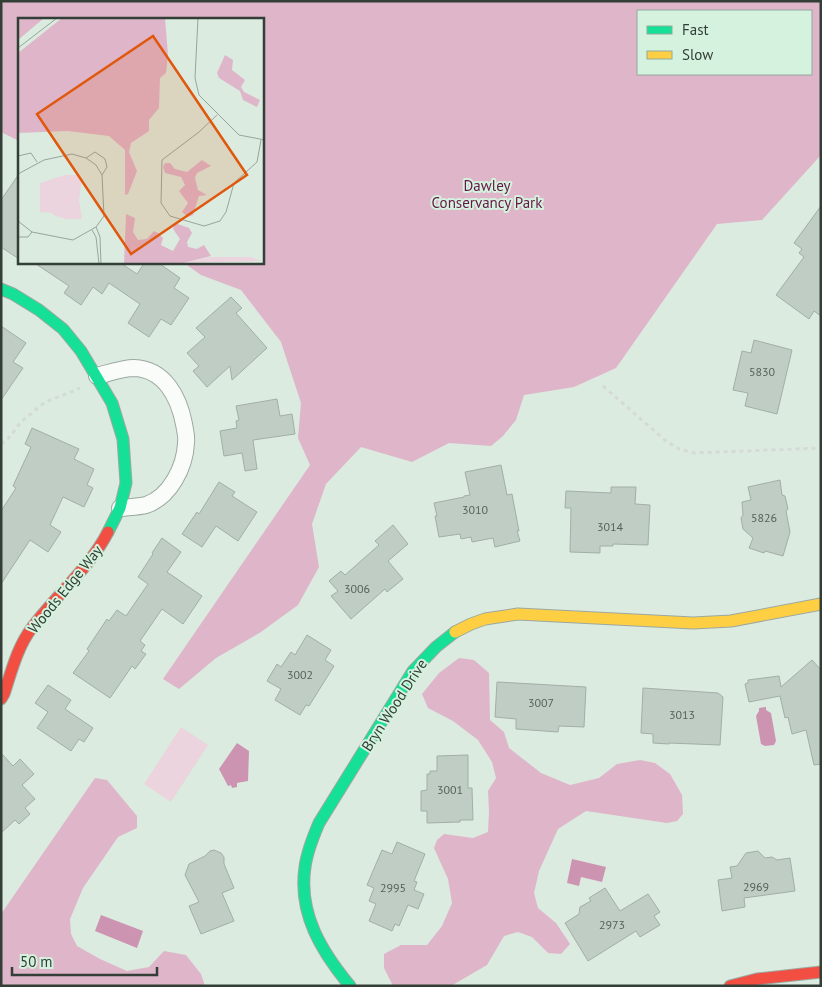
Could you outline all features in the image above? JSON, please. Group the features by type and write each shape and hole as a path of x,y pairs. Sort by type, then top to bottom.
{"street":[{"name":"Woods Edge Way","path":"1,289 39,310 63,329 97,376 112,403 123,439 126,483 120,508 106,536 87,564 30,630 20,648 1,699"},
{"path":"97,376 135,368 158,376 174,394 182,416 187,441 185,456 179,473 168,490 148,504 120,508"},
{"name":"Bryn Wood Drive","path":"350,986 328,958 313,931 306,908 303,882 306,856 311,839 319,823 413,671 439,643 458,630 478,621 498,616 518,614 693,623 731,621 821,604"},
{"path":"730,986 757,980 821,972"}],"path":[{"path":"1,444 7,440 21,422 45,402 86,385 97,376"},
{"path":"603,386 666,441 679,449 694,453 821,448"}],"shaded area":[{"path":"766,707 766,710 771,713 776,741 774,745 765,746 761,744 756,716 759,708"},
{"path":"181,727 208,745 171,802 144,784"},
{"path":"237,743 249,751 248,781 237,783 237,787 232,788 231,785 228,786 219,769"},
{"path":"572,859 606,867 602,882 581,877 579,886 567,883"},
{"path":"101,915 143,931 137,948 95,931"}],"green space":[{"name":"Dawley Conservancy Park","path":"1,1 821,1 821,155 762,220 717,224 616,368 574,387 524,395 516,420 503,436 491,446 449,443 412,462 361,447 326,484 312,524 319,567 298,605 261,632 216,658 179,689 163,679 310,465 298,438 301,403 281,342 241,290 201,275 185,264 264,264 264,18 18,18 18,140 1,132"},
{"path":"459,658 474,660 489,673 490,720 504,732 509,748 541,773 570,785 599,778 617,764 640,760 655,763 670,774 682,795 683,814 677,821 667,823 586,811 558,829 539,871 534,893 538,908 556,923 570,944 561,954 548,953 532,937 518,932 504,936 487,965 451,986 393,986 384,968 384,954 401,945 427,945 442,926 452,903 448,879 434,848 437,840 444,834 473,838 488,832 488,791 496,778 492,762 478,740 453,721 428,708 422,694 439,673"},
{"path":"95,778 107,780 137,816 137,828 118,837 83,888 70,919 71,934 77,946 127,971 149,967 164,951 186,955 201,974 205,986 1,986 1,914"}],"building":[{"path":"18,175 18,258 1,247 1,200"},
{"path":"821,206 821,316 814,311 809,319 776,295 804,257 799,253 802,249 794,243"},
{"path":"36,264 122,264 137,274 144,264 160,264 180,278 174,288 189,298 171,325 161,319 149,337 128,323 140,304 109,283 102,294 93,287 81,305 64,293 69,286"},
{"path":"231,297 242,308 236,313 267,348 232,380 230,366 207,387 193,371 199,366 187,353 205,337 196,328"},
{"path":"1,326 26,343 13,362 23,368 1,400"},
{"path":"754,340 792,350 777,414 745,406 748,393 733,390 742,351 751,353"},
{"path":"277,399 280,416 292,414 295,434 253,440 257,469 245,471 242,453 224,456 220,431 237,428 236,421 239,420 236,406"},
{"path":"32,428 79,449 74,459 94,469 87,485 93,488 84,507 63,497 50,525 61,532 48,552 30,540 1,584 1,511 16,488 13,486 31,447 25,444"},
{"path":"501,465 507,495 512,494 520,541 495,547 493,538 472,542 471,537 461,539 460,534 439,537 434,503 470,495 465,472"},
{"path":"780,480 782,495 785,496 788,509 786,511 790,532 783,556 749,548 753,538 743,529 741,518 743,515 742,502 751,500 748,487"},
{"path":"219,482 235,492 232,496 257,512 238,541 216,526 202,547 182,534 197,512 199,514"},
{"path":"611,487 636,487 635,504 650,505 648,545 613,544 613,546 600,546 600,553 570,552 571,508 565,508 566,491 611,493"},
{"path":"393,525 408,544 388,561 403,579 387,592 385,589 351,619 331,596 338,591 329,581 341,571 345,575 379,545 375,541"},
{"path":"162,538 181,552 167,572 202,596 183,624 162,609 140,641 145,645 141,651 146,654 135,669 132,666 110,698 73,673 89,651 87,649 107,619 109,621 117,610 126,616 148,584 138,577"},
{"path":"307,635 331,650 325,660 334,666 309,706 306,705 300,715 275,700 281,689 267,681 277,664 281,667 291,652 295,655"},
{"path":"812,660 821,670 821,764 814,765 806,730 792,734 788,717 785,718 780,696 749,702 745,684 748,683 748,680 779,676 781,687"},
{"path":"497,682 586,687 584,727 559,726 558,732 516,729 516,719 495,717"},
{"path":"48,685 71,700 65,709 93,728 84,742 79,739 71,751 37,728 48,712 35,703"},
{"path":"643,688 718,693 723,697 720,745 653,743 653,734 641,733"},
{"path":"1,753 13,766 20,759 34,774 22,785 35,799 25,808 30,814 19,824 15,820 1,833"},
{"path":"468,755 468,788 472,788 473,820 427,823 427,811 421,811 421,791 427,790 427,774 430,774 430,771 437,771 437,756"},
{"path":"397,842 425,854 414,881 417,882 414,890 424,894 418,909 408,905 399,926 395,924 392,931 369,921 376,904 369,901 374,888 367,885 382,850 392,854"},
{"path":"214,850 221,853 224,857 224,864 234,888 222,893 234,921 201,934 189,906 199,902 185,875 189,864"},
{"path":"758,851 765,858 772,857 777,860 790,858 795,891 744,898 745,907 722,911 718,880 732,878 730,867 737,866 746,853"},
{"path":"605,888 620,911 648,894 660,912 654,916 660,925 640,937 636,931 588,961 565,923 579,914 580,907 591,901 589,898"}],"traffic: fast":[{"path":"1,289 39,310 63,329 81,351 112,403 123,439 126,483 120,508 108,532"},
{"path":"350,986 330,960 314,931 305,901 305,867 312,839 319,823 413,671 436,647 455,632"}],"traffic: slow":[{"path":"455,632 485,619 518,614 693,623 731,621 821,604"}],"traffic: jam":[{"path":"1,699 18,652 26,636 40,617 82,570 108,532"},
{"path":"730,986 757,979 821,972"}]}
